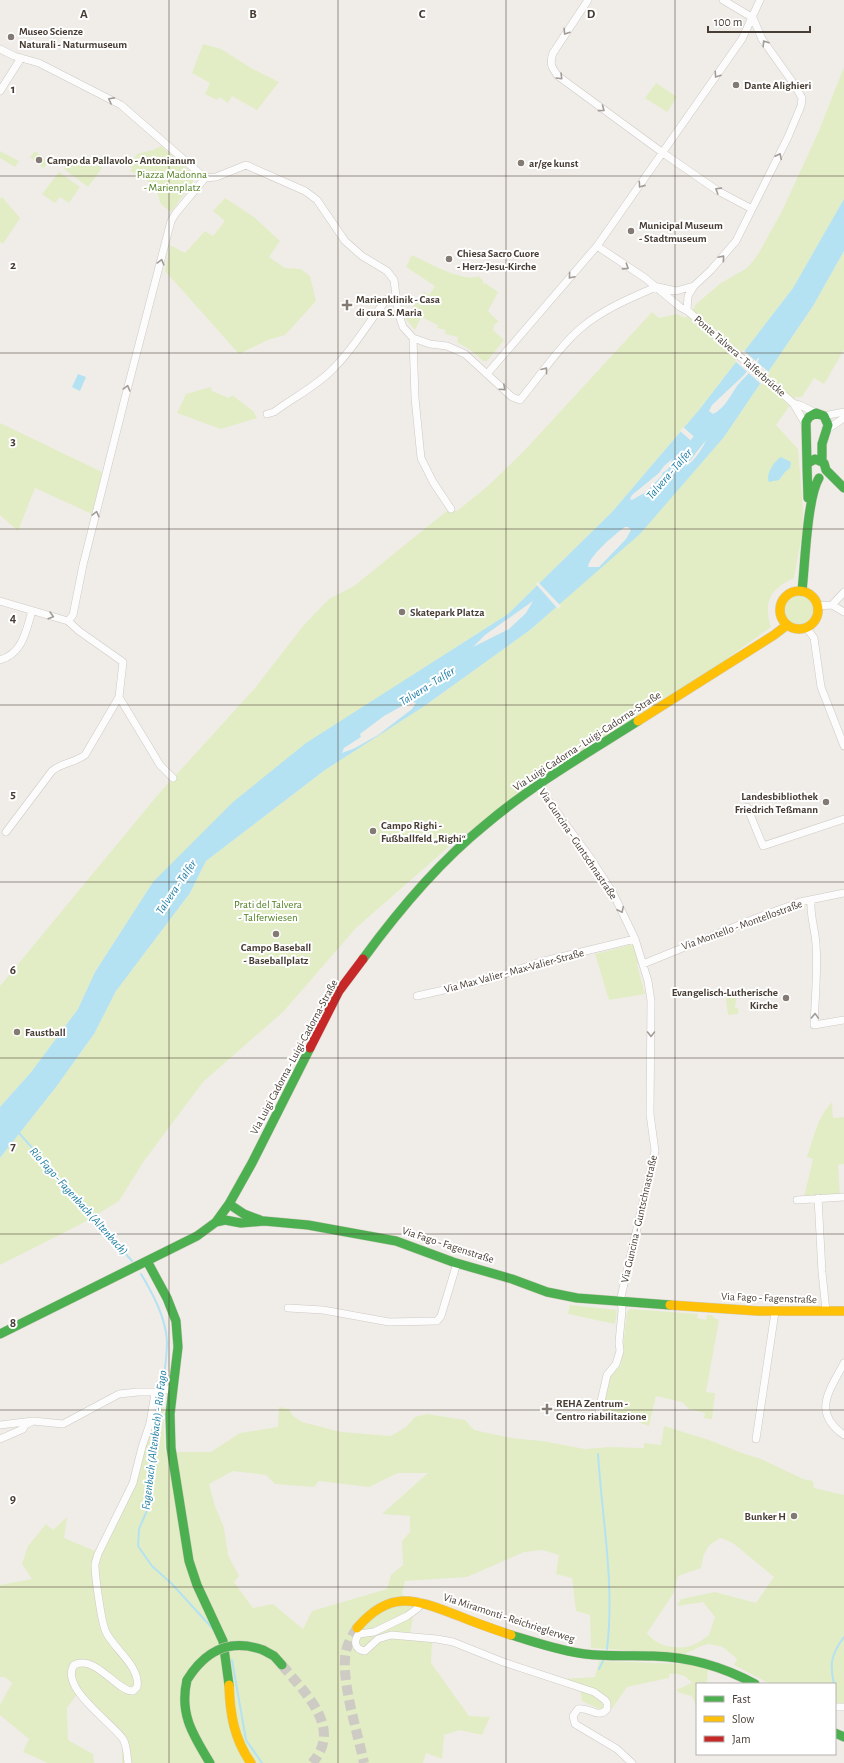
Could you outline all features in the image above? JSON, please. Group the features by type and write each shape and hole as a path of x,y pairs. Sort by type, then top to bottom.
{"main road":[{"path":"802,591 810,506 822,472 821,447 829,430 829,423 820,414 809,417 806,427 808,499 810,506"},
{"path":"806,427 812,435 816,437 829,430"},
{"path":"807,470 811,460 815,459 822,472 844,497"},
{"path":"807,470 811,477 822,472"},
{"path":"822,472 844,488"},
{"path":"802,591 812,597 817,606 815,619 806,627 798,629 787,625 780,615 782,601 792,592 802,591"},
{"name":"Via Luigi Cadorna - Luigi-Cadorna-Straße","path":"0,1334 197,1236 216,1222 230,1204 252,1163 339,991 372,946 431,875 484,825 537,785 761,644 787,625"},
{"name":"Via Fago - Fagenstraße","path":"230,1204 244,1214 264,1221"},
{"name":"Via Fago - Fagenstraße","path":"216,1222 225,1220 241,1223 264,1221 308,1225 396,1241 457,1263 512,1279 547,1292 578,1298 775,1312 844,1311"},
{"path":"147,1261 166,1295 176,1322 178,1352 170,1389 171,1456 182,1509 188,1560 197,1588 222,1634 226,1654 232,1725 237,1742 251,1763"},
{"name":"Via Miramonti - Reichrieglerweg","path":"357,1628 369,1614 384,1605 402,1601 421,1602 467,1619 574,1652 610,1656 663,1656 685,1659 710,1664 753,1683"},
{"path":"210,1763 186,1719 183,1696 187,1680 191,1673 209,1655 231,1645 244,1644 263,1650 274,1656 282,1665"}],"street":[{"path":"588,0 553,53 550,61 551,66 558,76 663,153 718,191 752,209"},
{"path":"689,312 688,296 694,286 719,261 736,241 788,137 798,115 802,98 794,84 762,39 753,18 722,0"},
{"path":"487,374 597,246 742,39 760,0"},
{"path":"0,49 21,58 39,63 114,102 143,123 205,178"},
{"path":"0,91 21,58"},
{"path":"68,621 73,615 76,607 83,565 124,398 171,221 205,178 216,177 246,165 304,191 317,200 345,241 362,256 387,272 394,280 395,296 403,327 413,338 420,341 457,349 465,354 512,397 520,400 565,344 581,328 606,311 656,287 676,291 694,286"},
{"name":"Ponte Talvera - Talferbrücke","path":"597,246 689,312 792,403"},
{"path":"267,414 274,412 314,385 334,369 356,345 387,299 395,296"},
{"path":"413,338 415,398 421,458 433,482 451,509"},
{"path":"792,403 820,414 844,412"},
{"path":"792,403 806,427"},
{"path":"829,430 844,418"},
{"path":"829,430 844,424"},
{"path":"832,605 844,592"},
{"path":"0,601 68,621 79,631 123,662 119,697 85,755 79,759 57,766 6,832"},
{"path":"817,606 832,605 844,612"},
{"path":"0,660 8,658 22,643 32,611"},
{"path":"806,627 814,638 821,687 844,746"},
{"path":"119,697 154,755 173,778"},
{"name":"Via Guncina - Guntschnastraße","path":"537,785 609,886 635,939 643,964 651,1001 650,1114 655,1151 621,1302"},
{"path":"747,807 763,846 844,819"},
{"name":"Via Montello - Montellostraße","path":"643,964 800,902 811,901 844,893"},
{"path":"811,901 810,913 816,942 817,960 814,1025 844,1020"},
{"name":"Via Max Valier - Max-Valier-Straße","path":"417,996 484,981 540,962 635,939"},
{"path":"797,1200 844,1197"},
{"path":"818,1198 822,1272 826,1311"},
{"path":"288,1308 323,1310 389,1322 437,1321 441,1316 457,1263"},
{"path":"599,1410 607,1375 616,1364 620,1351 621,1302"},
{"path":"756,1439 775,1312"},
{"path":"844,1362 830,1389 825,1406 828,1421 844,1435"},
{"path":"0,1424 33,1421 63,1424 119,1394 138,1392 156,1393 170,1389"},
{"path":"128,1763 123,1739 75,1687 71,1673 74,1665 84,1664 105,1672 125,1690 133,1691 138,1687 136,1674 128,1660 105,1631 95,1564 98,1554 133,1483 142,1447 151,1420 156,1393"},
{"path":"0,1439 23,1429 25,1425 33,1421"},
{"path":"421,1602 413,1613 374,1632 359,1634 355,1641 356,1646 362,1651 367,1650 378,1639 391,1635 445,1641 463,1645 552,1680 594,1692 605,1700 607,1703 607,1709 603,1714 599,1714 584,1708 578,1709 573,1716 575,1724 617,1749 632,1763"}],"green space":[{"path":"203,44 221,49 251,68 279,82 257,110 232,96 228,103 219,97 217,100 205,94 210,83 192,73"},
{"path":"844,67 844,199 793,288 699,410 612,512 508,614 408,678 153,882 95,972 78,1009 32,1071 0,1107 0,986 156,797 255,688 303,626 329,599 354,586 448,510 457,511 489,485 524,451 652,312 659,318 677,314 685,318 695,307 695,305 721,283 747,268 757,256 782,211 818,133"},
{"path":"656,83 677,97 667,112 645,98"},
{"name":"Piazza Madonna - Marienplatz","path":"161,146 193,174 193,182 171,212 161,204 156,189 149,184 148,180 130,171 132,168 129,166 137,154 153,150"},
{"path":"0,151 19,161 15,167 0,158"},
{"name":"Campo da Pallavolo - Antonianum","path":"35,151 49,162 43,168 30,157"},
{"path":"80,160 93,162 102,168 88,187 64,169 68,163"},
{"path":"59,172 80,187 69,203 60,197 55,203 42,194"},
{"path":"2,197 20,218 3,244 0,242 0,198"},
{"path":"225,198 254,217 280,241 269,257 285,268 301,269 310,276 316,301 285,335 268,340 239,354 165,271 170,245 185,253 205,231 213,236 225,221 213,211"},
{"name":"Prati del Talvera - Talferwiesen","path":"844,251 844,350 824,384 814,378 802,397 796,397 776,425 798,449 803,509 802,534 794,578 779,587 770,597 768,610 771,627 688,687 460,837 356,928 283,1012 203,1082 144,1161 119,1201 81,1224 0,1265 0,1158 56,1087 94,1034 116,991 190,893 206,861 325,770 423,707 530,630 639,534 724,437 813,306"},
{"path":"412,255 436,267 464,277 478,276 483,280 483,284 485,283 498,292 488,311 500,323 498,322 494,325 493,330 504,340 487,361 483,361 472,351 457,342 458,337 445,334 446,330 437,328 438,325 421,317 415,330 405,318 424,292 429,295 435,286 406,267"},
{"path":"211,387 212,391 229,398 232,395 253,411 257,418 221,429 177,413 186,394"},
{"path":"0,423 102,472 92,514 35,488 18,531 0,515"},
{"path":"799,596 809,600 813,610 809,620 799,624 789,620 785,610 789,600"},
{"path":"634,944 639,964 637,964 645,994 609,1000 595,954"},
{"path":"750,989 748,994 737,993 735,1008 738,1008 738,1014 728,1015 725,991"},
{"path":"832,1102 833,1118 844,1117 844,1164 838,1165 840,1195 804,1197 813,1159 807,1157 823,1114"},
{"path":"570,1305 617,1310 615,1324 568,1314"},
{"path":"630,1309 698,1314 697,1318 706,1320 707,1315 712,1315 714,1318 719,1320 706,1392 715,1393 712,1419 704,1418 705,1413 689,1409 682,1402 656,1396 649,1426 601,1409 608,1379 621,1364 627,1312"},
{"path":"165,1395 163,1415 165,1452 211,1452 240,1433 278,1427 279,1407 289,1409 293,1416 302,1422 341,1432 391,1436 406,1427 415,1417 427,1414 465,1420 474,1430 511,1438 542,1441 585,1449 609,1447 644,1448 644,1443 661,1445 664,1426 709,1440 761,1459 803,1479 813,1481 814,1488 844,1495 844,1705 836,1705 836,1683 768,1683 734,1665 737,1659 723,1647 709,1644 701,1646 685,1654 591,1648 590,1615 576,1611 572,1578 556,1574 559,1555 542,1550 524,1552 467,1577 405,1581 402,1594 415,1605 409,1639 432,1643 431,1663 469,1716 490,1717 482,1735 460,1730 444,1735 442,1759 426,1753 423,1763 122,1763 122,1742 77,1694 67,1708 68,1740 93,1754 94,1763 48,1763 23,1752 29,1739 0,1715 0,1705 12,1683 5,1677 0,1677 0,1585 32,1579 22,1564 28,1546 46,1524 53,1530 67,1517 64,1538 95,1551 119,1508 126,1492 150,1418 155,1418 158,1396","holes":["233,1471 266,1475 275,1484 314,1487 319,1481 369,1487 398,1473 428,1473 382,1514 410,1516 410,1532 402,1541 403,1565 391,1575 387,1589 312,1611 303,1629 273,1604 253,1608 234,1582 239,1576 228,1555 224,1528 215,1506 209,1484","721,1538 733,1543 774,1577 756,1603 715,1592 681,1599 677,1606 703,1602 715,1617 709,1635 699,1642 687,1647 668,1646 651,1637 647,1633 673,1594 678,1576 701,1568 706,1550 712,1543"]},
{"path":"599,1661 689,1664 708,1669 707,1683 696,1683 696,1706 692,1696 680,1693 676,1690 692,1683 682,1675 669,1674 669,1678 627,1687 609,1713 582,1701 580,1689 562,1679 595,1677"}],"water":[{"path":"844,199 844,251 813,306 724,437 640,534 530,630 423,707 325,770 206,861 190,893 116,991 94,1034 56,1087 0,1158 0,1107 32,1071 78,1009 95,972 153,882 233,802 306,743 508,614 612,512 699,410 793,288","holes":["759,357 754,367 737,386 724,405 713,414 709,411 712,405 743,376","708,434 705,443 695,458 683,467 680,465 685,450 698,438","672,459 669,469 662,473 665,481 655,496 642,508 631,508 646,492 632,500 630,499 632,495 659,473","625,527 628,527 631,530 626,539 599,567 588,567 589,562 609,540","533,601 526,613 509,629 473,647 485,635","411,701 416,703 412,709 378,735 355,748 342,753 344,748 361,737 360,734 384,716"]},
{"path":"78,374 86,377 80,391 72,387"},
{"path":"781,457 791,462 790,468 779,480 769,482 769,472"}],"pier":[{"path":"743,350 770,373 762,385 735,361"},
{"path":"683,427 699,441 695,444 680,431"},
{"path":"538,582 561,606 558,609 536,584"}],"waterway":[{"name":"Talvera - Talfer","path":"627,520 670,476 711,424"},
{"name":"Rio Fago - Fagenbach (Altenbach)","path":"19,1133 132,1261"},
{"name":"Fagenbach (Altenbach) - Rio Fago","path":"141,1274 158,1306 166,1333 167,1348 163,1389"},
{"name":"Fagenbach (Altenbach) - Rio Fago","path":"162,1393 149,1506 139,1529 138,1546 152,1566 172,1584 214,1630"},
{"path":"598,1454 609,1576 610,1600 607,1649"},
{"path":"834,1683 832,1664 834,1653 844,1637"},
{"name":"Rio Fago - Fagenbach (Altenbach)","path":"232,1660 246,1740 262,1763"},
{"path":"599,1669 603,1661"}],"tunnel":[{"path":"357,1628 347,1647 345,1671 346,1683 364,1763"},
{"path":"282,1665 310,1699 322,1724 324,1737 321,1750 312,1763"}],"traffic: fast":[{"path":"807,465 806,422 809,417 816,413 824,416 828,425 822,444 822,461"},
{"path":"808,498 807,466 808,463 815,459 824,463 826,470 844,488"},
{"path":"802,591 809,516 815,488 819,478"},
{"path":"363,959 390,923 420,888 435,871 468,840 503,810 540,783 638,721"},
{"path":"0,1334 197,1236 216,1222 229,1204 252,1163 310,1048"},
{"path":"229,1204 244,1214 260,1220"},
{"path":"216,1222 225,1220 241,1223 264,1221 308,1225 396,1241 453,1262 512,1279 547,1292 577,1298 670,1305"},
{"path":"147,1261 167,1298 176,1321 178,1347 170,1414 171,1448 189,1561 197,1585 223,1641 229,1685"},
{"path":"511,1635 557,1649 576,1653 680,1658 718,1667 753,1683"},
{"path":"187,1680 202,1661 219,1650 239,1646 263,1650"},
{"path":"263,1650 274,1656 282,1665"},
{"path":"187,1680 185,1692 186,1714 193,1733 210,1763"},
{"path":"836,1733 844,1737"}],"traffic: slow":[{"path":"799,591 809,594 815,600 818,610 815,620 809,626 799,629 789,626 783,620 780,610 783,600 789,594 799,591"},
{"path":"638,721 774,635 787,625"},
{"path":"670,1305 758,1311 844,1311"},
{"path":"357,1628 369,1615 381,1607 393,1602 405,1601 417,1602 444,1610 511,1635"},
{"path":"229,1685 230,1706 234,1726 245,1754 251,1763"}],"traffic: jam":[{"path":"310,1048 339,991 363,959"}],"place":[{"name":"Museo Scienze Naturali - Naturmuseum","path":"11,37"},
{"name":"Dante Alighieri","path":"736,85"},
{"name":"Campo da Pallavolo - Antonianum","path":"39,160"},
{"name":"ar/ge kunst","path":"521,163"},
{"name":"Municipal Museum - Stadtmuseum","path":"631,231"},
{"name":"Chiesa Sacro Cuore - Herz-Jesu-Kirche","path":"449,259"},
{"name":"Marienklinik - Casa di cura S. Maria","path":"347,305"},
{"name":"Skatepark Platza","path":"402,612"},
{"name":"Landesbibliothek Friedrich Teßmann","path":"826,802"},
{"name":"Campo Righi - Fußballfeld „Righi“","path":"373,831"},
{"name":"Campo Baseball - Baseballplatz","path":"276,934"},
{"name":"Evangelisch-Lutherische Kirche","path":"786,998"},
{"name":"Faustball","path":"17,1032"},
{"name":"REHA Zentrum - Centro riabilitazione","path":"547,1409"},
{"name":"Bunker H","path":"794,1516"}]}
